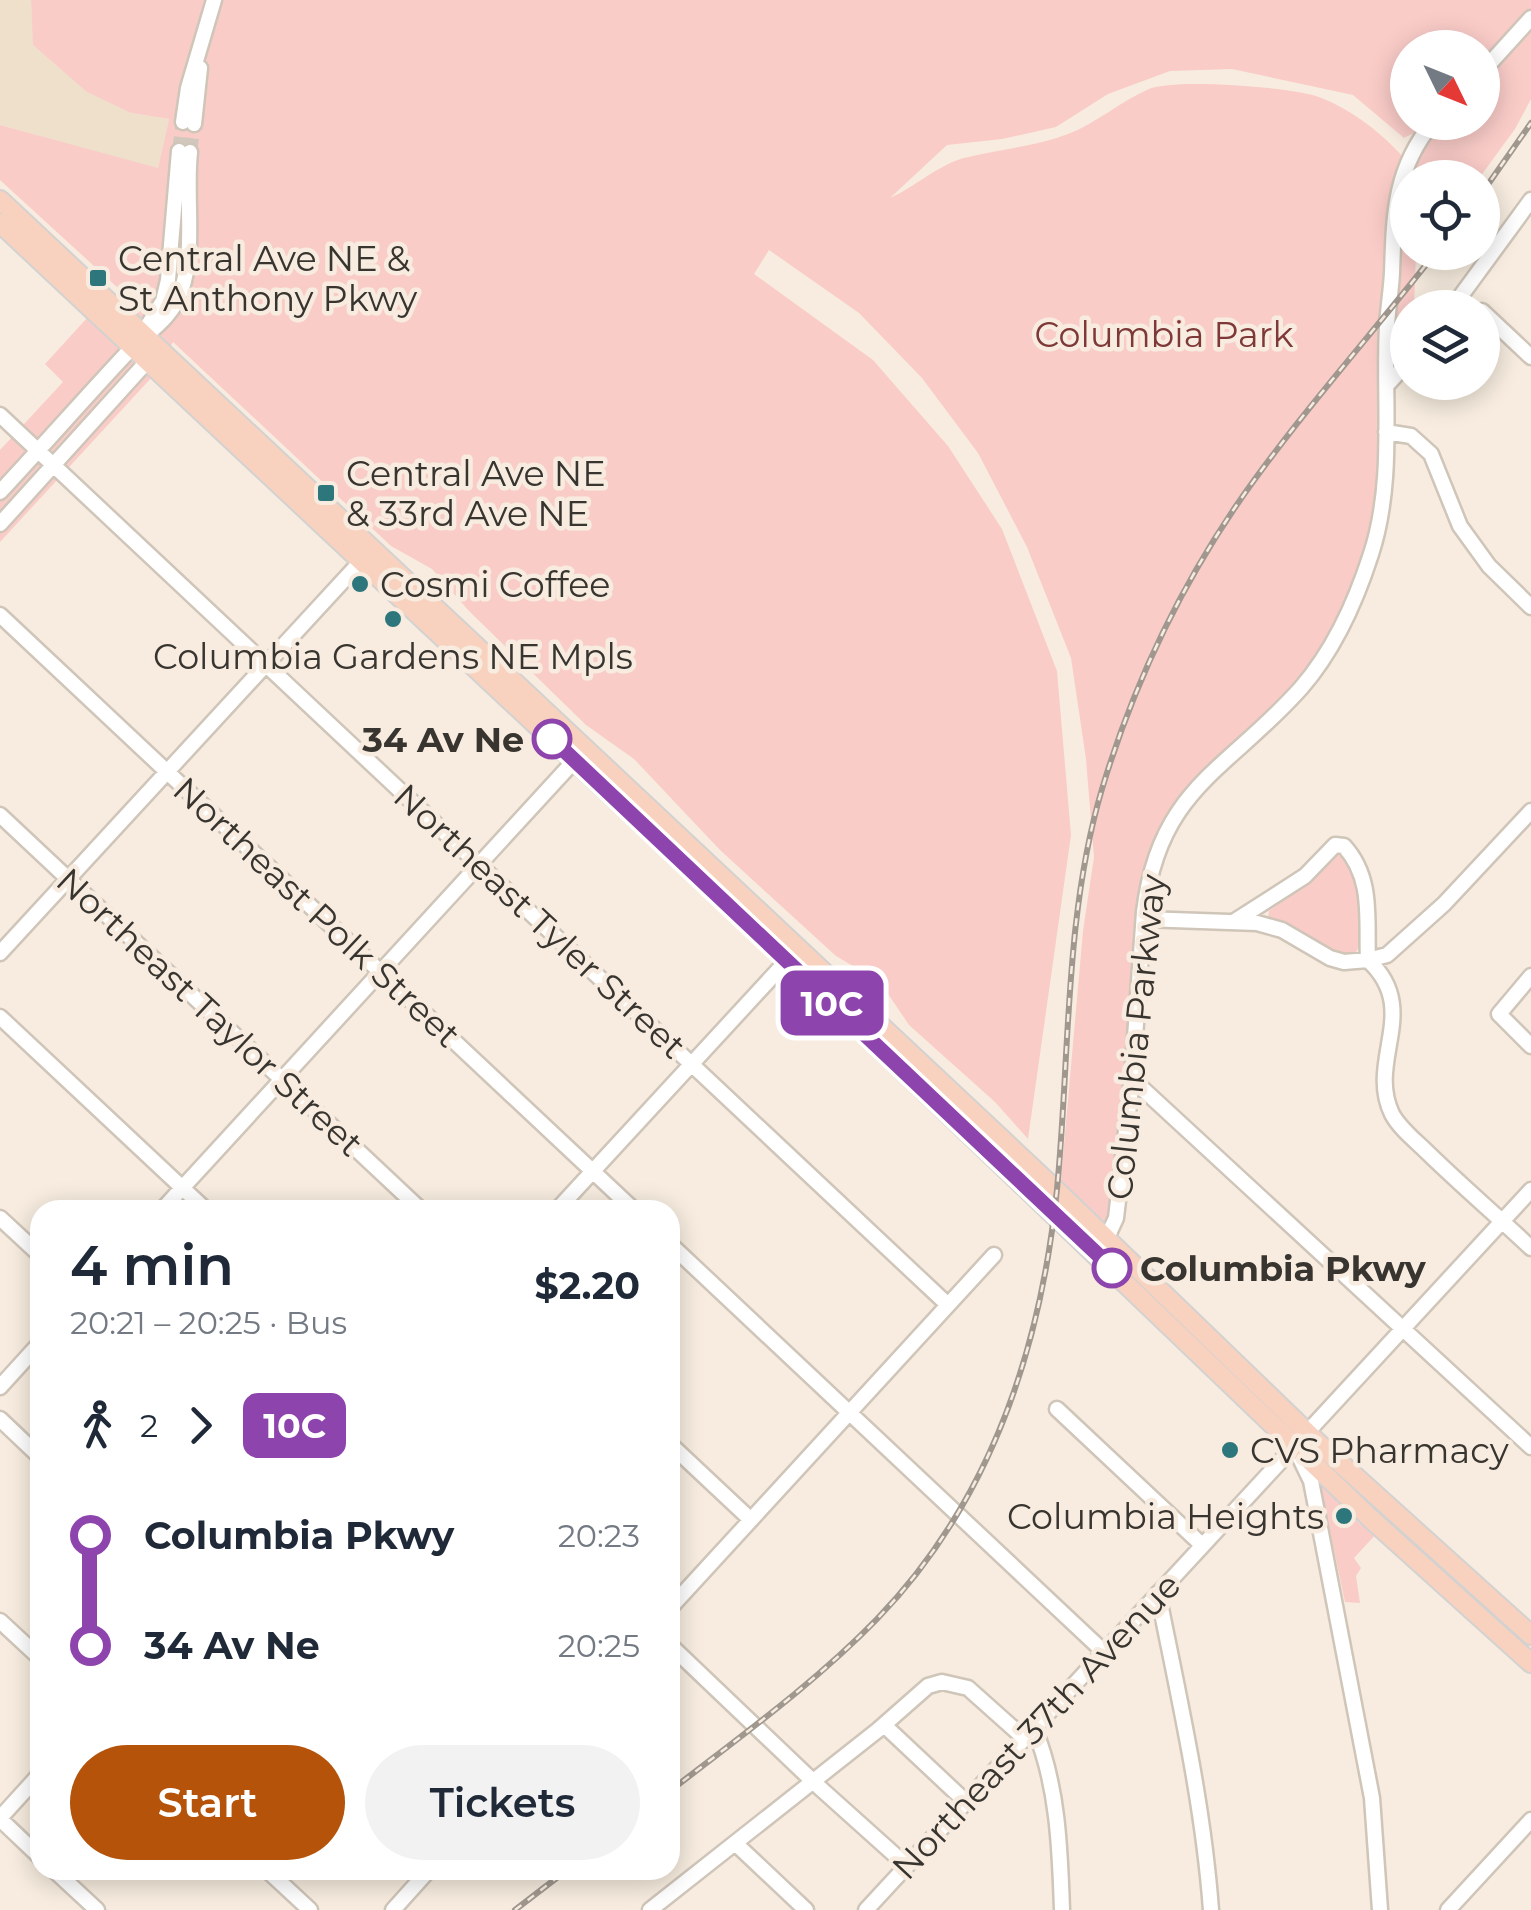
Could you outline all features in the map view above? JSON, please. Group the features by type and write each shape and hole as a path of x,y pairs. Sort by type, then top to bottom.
{"main road":[{"path":"0,200 146,345 1102,1246 1300,1438 1531,1635"},
{"path":"0,223 146,345"},
{"path":"368,554 575,760 793,954"},
{"path":"1300,1438 1370,1518 1531,1663"},
{"path":"1370,1518 1396,1528 1420,1548 1436,1551"},
{"path":"1418,1562 1431,1559 1460,1581 1480,1590"}],"street":[{"path":"189,123 214,0"},
{"path":"1500,52 1531,18"},
{"name":"Columbia Parkway","path":"1102,1246 1116,1218 1150,876 1169,822 1204,780 1302,686 1343,623 1373,550 1381,510 1386,432 1392,238 1400,182 1419,140"},
{"path":"0,524 54,464 174,306 185,275 185,151"},
{"path":"1465,290 1531,200"},
{"path":"1500,327 1531,356"},
{"path":"0,492 146,345"},
{"name":"Northeast Tyler Street","path":"0,414 948,1306"},
{"path":"1386,432 1411,436 1431,454 1460,526 1478,553 1531,606"},
{"path":"0,954 368,554"},
{"name":"Northeast Polk Street","path":"0,615 623,1200"},
{"path":"171,1200 575,760"},
{"name":"Northeast Taylor Street","path":"0,815 409,1200"},
{"path":"1144,919 1236,921 1282,930 1330,958 1344,962 1368,960 1387,955 1529,818"},
{"path":"1236,921 1304,876 1326,850 1334,845 1344,846 1358,864 1365,884 1368,960 1380,972 1392,996 1386,1086 1394,1118 1500,1223 1531,1248"},
{"path":"567,1200 793,954"},
{"path":"1531,976 1499,1014 1531,1046"},
{"path":"0,1017 195,1200"},
{"path":"1132,1079 1531,1447"},
{"name":"Northeast 37th Avenue","path":"866,1910 1531,1190"},
{"path":"0,1218 30,1246"},
{"path":"680,1253 1104,1652"},
{"path":"680,1597 994,1255"},
{"path":"0,1387 30,1354"},
{"path":"1056,1409 1202,1545"},
{"path":"0,1420 30,1448"},
{"path":"1300,1438 1364,1750 1380,1910"},
{"path":"680,1453 751,1520"},
{"path":"1158,1593 1195,1773 1206,1839 1211,1910"},
{"path":"0,1621 30,1649"},
{"path":"680,1654 907,1866"},
{"path":"659,1907 884,1725 918,1692 942,1682 968,1688 1029,1734 1048,1775 1060,1841 1062,1910"},
{"path":"884,1725 966,1802"},
{"path":"30,1785 0,1818 30,1846"},
{"path":"1448,1910 1531,1820"},
{"path":"735,1843 806,1910"},
{"path":"65,1880 98,1910"},
{"path":"278,1880 310,1910"},
{"path":"393,1910 419,1880"}],"shaded area":[{"path":"0,0 31,0 34,45 131,113 169,119 158,169 0,125"}],"green space":[{"name":"Columbia Park","path":"31,0 1531,0 1531,99 1492,160 1390,160 1390,270 1415,270 1415,290 1390,290 1390,377 1378,394 1376,499 1353,590 1326,643 1279,703 1176,802 1149,854 1141,896 1112,1217 1096,1222 1060,1190 1083,931 1094,857 1086,759 1071,658 1027,547 978,453 922,378 859,313 769,250 754,274 873,360 948,446 1002,529 1057,671 1071,835 1028,1139 995,1102 909,1025 880,982 836,956 720,850 634,759 586,725 468,610 432,569 391,546 173,342 153,376 0,542 0,450 63,382 45,364 88,317 111,338 141,309 0,180 0,125 158,168 169,119 131,113 87,92 33,45"},
{"path":"1336,854 1345,855 1350,864 1362,906 1362,935 1353,956 1332,954 1306,934 1268,918 1269,911 1312,879"},
{"path":"1319,1480 1360,1524 1378,1532 1354,1558 1361,1568 1356,1576 1360,1603 1345,1602"}],"tunnel":[{"path":"179,151 183,122"},
{"path":"190,152 194,124"}],"railway":[{"path":"1500,167 1531,123"},
{"path":"680,1783 803,1687 877,1619 951,1525 979,1474 1023,1365 1038,1307 1057,1189 1074,937 1081,887 1102,789 1127,715 1176,607 1236,506 1421,270"},
{"path":"515,1910 554,1880"}],"bus line":[{"name":"10C","path":"552,739 1112,1268"}],"place":[{"name":"Central Ave NE & St Anthony Pkwy","path":"98,278"},
{"name":"Central Ave NE & 33rd Ave NE","path":"326,493"},
{"name":"Cosmi Coffee","path":"360,584"},
{"name":"Columbia Gardens NE Mpls","path":"393,619"},
{"name":"34 Av Ne","path":"552,739"},
{"name":"Columbia Pkwy","path":"1112,1268"},
{"name":"CVS Pharmacy","path":"1230,1450"},
{"name":"Columbia Heights","path":"1344,1516"}]}
